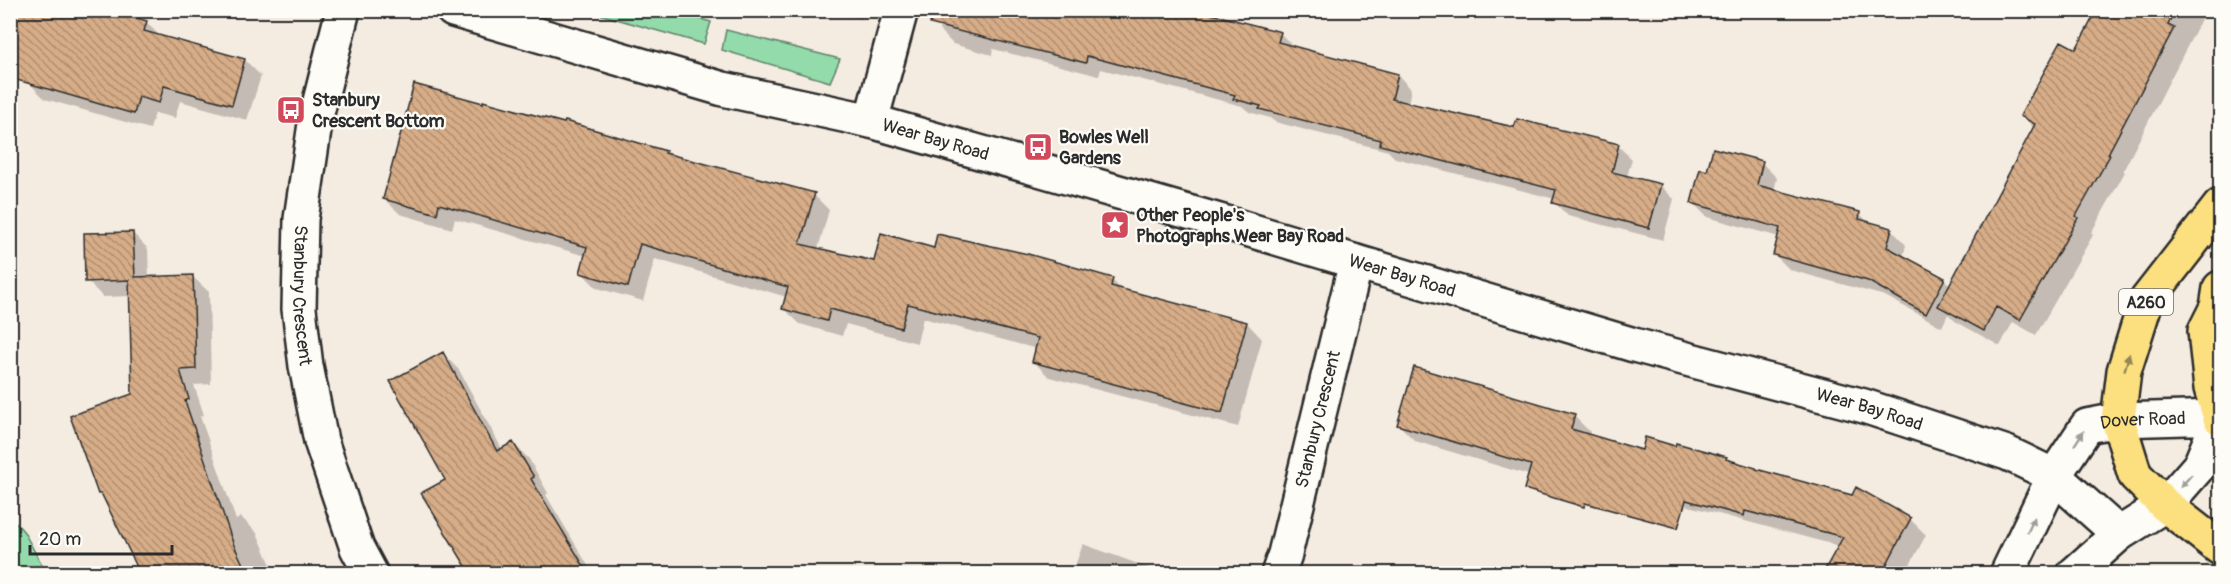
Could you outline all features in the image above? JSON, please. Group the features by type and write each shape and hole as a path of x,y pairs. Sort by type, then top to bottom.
{"main road":[{"name":"A260","path":"2220,206 2146,301 2124,371 2118,420 2135,476 2165,505 2220,548"},
{"path":"2220,288 2217,308 2205,331 2211,388 2220,417"}],"street":[{"name":"Stanbury Crescent","path":"343,10 316,117 303,208 299,309 306,366 321,441 357,548 371,573"},
{"name":"Wear Bay Road","path":"453,10 723,89 871,121 1223,222 1634,345 1864,406 2007,453 2054,476 2118,534"},
{"path":"871,121 901,10"},
{"name":"Stanbury Crescent","path":"1278,573 1356,262"},
{"name":"Dover Road","path":"2007,573 2054,476 2087,426 2118,420 2220,417 2200,465 2165,505 2118,534 2074,573"}],"green space":[{"path":"595,11 672,11 711,22 704,44 595,13"},
{"path":"726,30 840,59 830,82 722,50"},
{"path":"10,516 24,532 46,573 11,573"}],"building":[{"path":"10,10 111,10 147,21 144,31 245,59 232,105 164,86 159,103 139,97 134,114 10,78"},
{"path":"932,10 1196,10 1281,32 1278,42 1398,74 1392,99 1514,127 1517,119 1619,144 1612,172 1661,184 1649,228 1552,203 1556,190 1380,145 1381,140 1259,109 1261,106 1233,99 1235,95 1087,56 1086,63 930,24"},
{"path":"2097,10 2175,10 2168,25 2174,28 2108,154 2110,155 2076,216 2078,218 2020,320 1996,307 1984,331 1938,306 2035,124 2020,116 2061,41 2076,49"},
{"path":"414,84 564,123 565,121 666,151 665,153 815,193 800,244 874,261 881,233 934,248 937,234 1028,254 1113,278 1111,286 1247,322 1222,413 1032,362 1038,338 908,304 901,328 830,309 827,321 782,309 788,287 640,244 628,287 580,273 587,247 439,204 437,214 383,199"},
{"path":"1713,148 1763,161 1757,185 1860,212 1859,219 1892,228 1887,247 1945,278 1926,314 1868,281 1773,255 1780,228 1691,203 1700,169 1707,171"},
{"path":"133,232 135,277 193,275 196,369 180,370 189,399 185,401 233,543 247,573 140,573 101,493 98,494 70,416 132,394 129,280 85,282 84,233"},
{"path":"443,352 497,451 513,442 534,477 531,479 588,573 470,573 421,493 445,480 390,381"},
{"path":"1414,367 1575,414 1571,429 1642,450 1645,437 1675,446 1676,443 1727,457 1726,459 1756,469 1852,495 1856,487 1911,518 1882,573 1823,573 1843,537 1745,511 1744,516 1686,500 1678,528 1585,503 1584,507 1524,489 1531,465 1397,425"}],"place":[{"name":"Stanbury Crescent Bottom","path":"291,110"},
{"name":"Bowles Well Gardens","path":"1038,147"},
{"name":"Other People's Photographs Wear Bay Road","path":"1115,225"}]}
